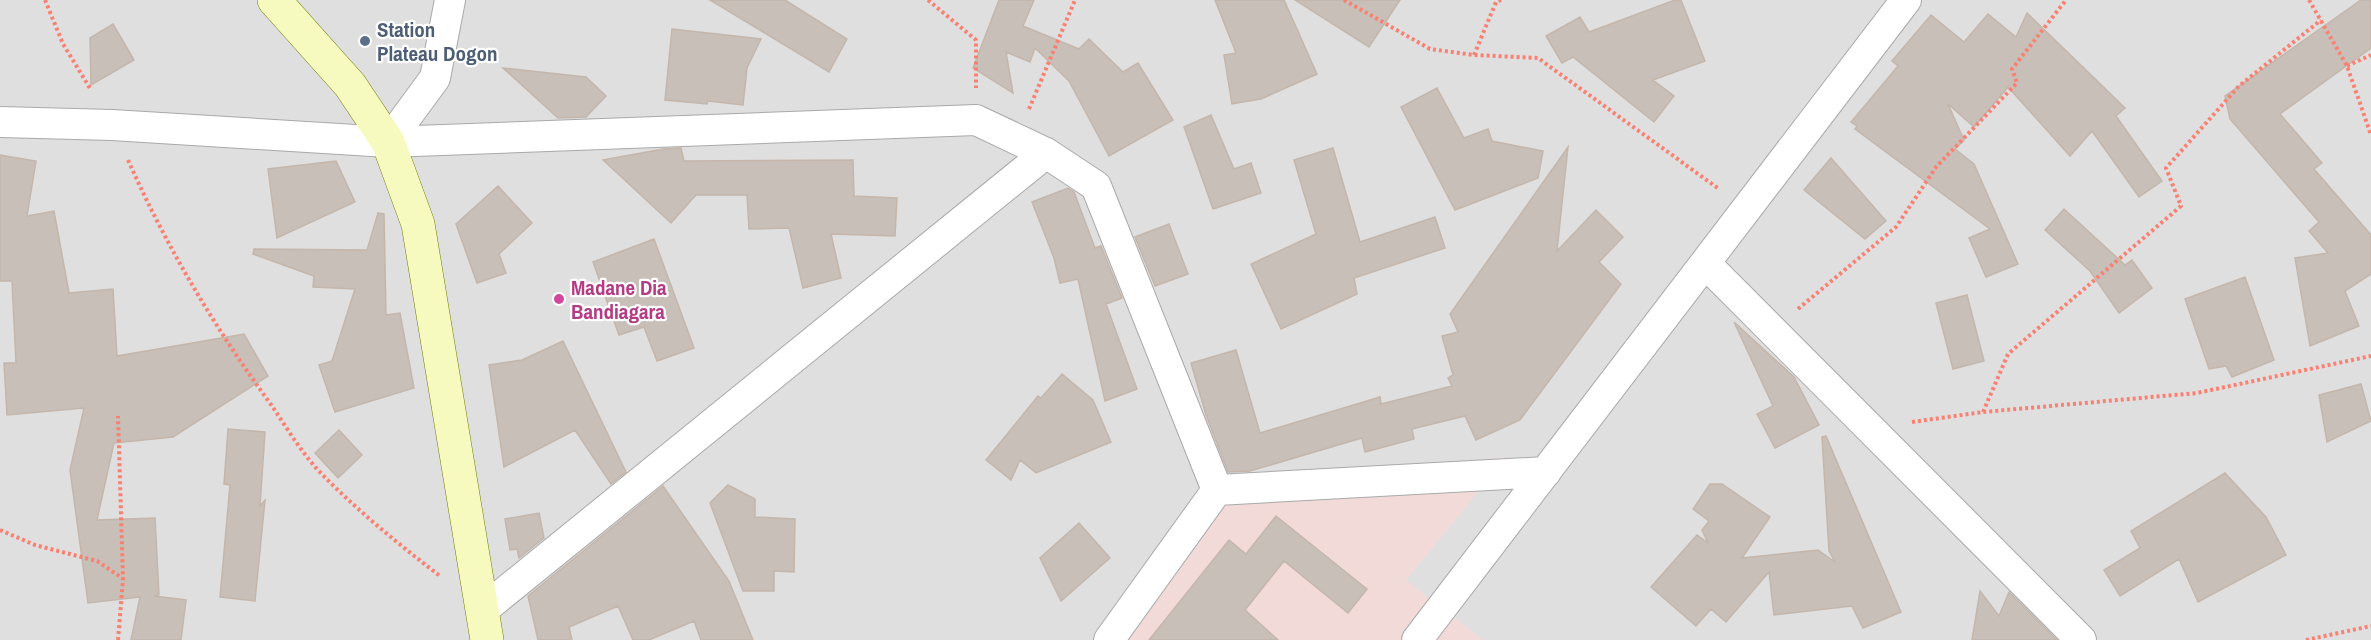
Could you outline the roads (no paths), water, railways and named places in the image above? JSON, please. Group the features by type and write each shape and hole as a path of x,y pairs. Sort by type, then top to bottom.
{"main road":[{"path":"274,0 350,85 388,142 418,224 485,624"}],"street":[{"path":"388,142 435,78 450,0"},
{"path":"1417,640 1906,0"},
{"path":"0,122 112,125 388,142 976,120 1046,153 1096,186 1217,490"},
{"path":"485,624 1046,153"},
{"path":"1705,263 2081,640"},
{"path":"1217,490 1546,472"},
{"path":"1109,640 1217,490"}],"place":[{"name":"Station Plateau Dogon","path":"365,41"},
{"name":"Madane Dia Bandiagara","path":"559,299"}]}
